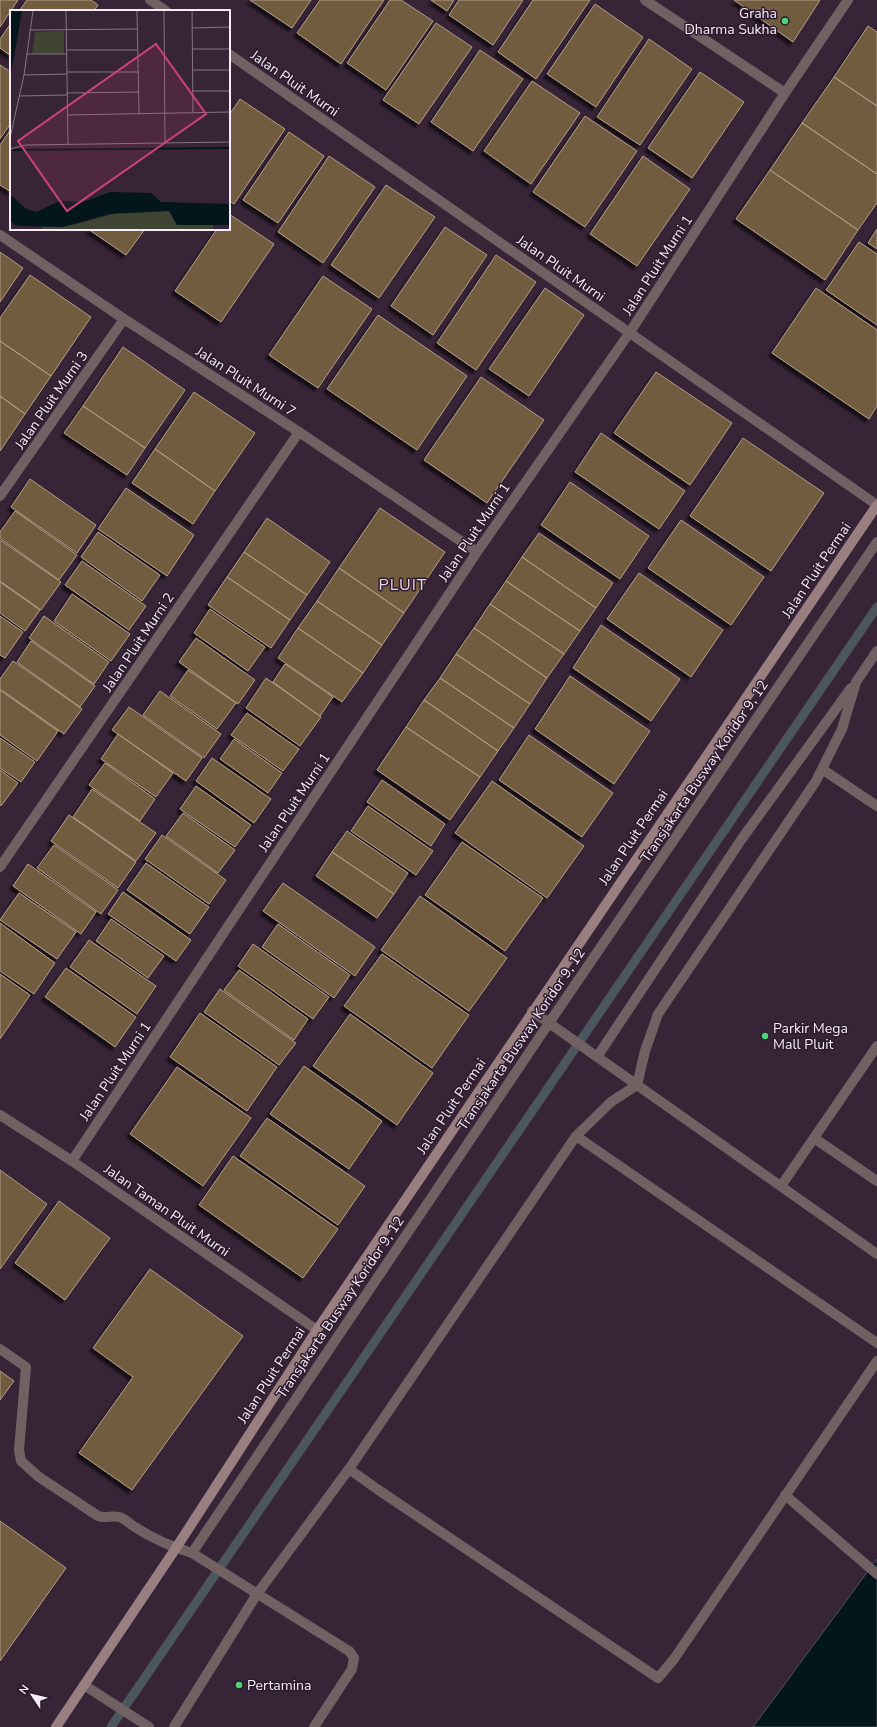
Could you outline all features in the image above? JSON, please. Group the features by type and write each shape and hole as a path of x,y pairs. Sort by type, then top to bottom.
{"street":[{"path":"150,0 165,10"},
{"path":"645,0 785,93"},
{"name":"Jalan Pluit Murni 1","path":"72,1161 478,552 630,332 785,93 848,0"},
{"name":"Jalan Pluit Murni","path":"230,55 877,505"},
{"name":"Jalan Pluit Murni 7","path":"0,235 124,319 299,432 478,552"},
{"name":"Jalan Pluit Murni 3","path":"0,496 124,319"},
{"name":"Jalan Pluit Murni 2","path":"0,867 299,432"},
{"name":"Jalan Pluit Permai","path":"56,1727 176,1548 317,1330 532,1011 877,505"},
{"name":"Transjakarta Busway Koridor 9, 12","path":"195,1555 549,1023 877,542"},
{"path":"597,1057 741,840 877,652"},
{"path":"174,1727 257,1594 350,1469 576,1136 611,1102 637,1085 644,1051 658,1014 816,781 842,729 856,682"},
{"path":"822,769 877,806"},
{"path":"532,1011 877,1254"},
{"path":"781,1186 877,1046"},
{"name":"Jalan Taman Pluit Murni","path":"0,1115 72,1161 317,1330"},
{"path":"576,1136 877,1343"},
{"path":"814,1138 877,1181"},
{"path":"0,1349 26,1367 19,1450 21,1461 39,1477 98,1516 102,1518 121,1517 134,1527 176,1548 195,1555 349,1651 354,1658 352,1669 314,1727"},
{"path":"350,1469 377,1490 658,1678 674,1659 877,1361"},
{"path":"785,1495 877,1574"},
{"path":"84,1685 149,1727"}],"water":[{"path":"877,1559 877,1727 753,1727"}],"building":[{"path":"0,0 18,0 10,10 0,27"},
{"path":"27,0 91,0 98,5 95,10 20,10"},
{"path":"250,0 311,0 292,28"},
{"path":"320,0 384,0 341,64 297,33"},
{"path":"390,0 401,0 433,21 386,90 347,63"},
{"path":"431,0 454,0 447,11"},
{"path":"459,0 523,0 493,45 449,15"},
{"path":"533,0 590,0 536,79 498,52"},
{"name":"Graha Dharma Sukha","path":"734,0 820,0 793,42"},
{"path":"595,4 643,37 596,107 547,74"},
{"path":"436,23 472,47 419,124 383,100"},
{"path":"10,24 10,55 0,48 0,39"},
{"path":"868,26 877,32 877,106 834,77"},
{"path":"649,39 692,69 640,145 597,117"},
{"path":"480,50 523,79 473,151 431,122"},
{"path":"0,65 10,71 10,124 0,139"},
{"path":"700,72 744,102 692,178 648,148"},
{"path":"834,77 877,106 877,174 802,123"},
{"path":"532,81 580,113 531,184 484,151"},
{"path":"240,99 285,129 234,204 230,202 230,114"},
{"path":"585,116 637,151 585,227 533,192"},
{"path":"802,123 877,174 877,203 858,230 770,170"},
{"path":"10,130 10,191 0,185 0,145"},
{"path":"289,132 324,156 278,223 243,200"},
{"path":"329,156 375,187 323,263 278,232"},
{"path":"643,156 690,189 637,266 590,234"},
{"path":"770,170 858,230 825,280 736,219"},
{"path":"386,185 435,217 379,298 331,265"},
{"path":"230,215 274,244 221,322 175,291 216,230 230,230"},
{"path":"445,227 487,255 433,335 391,306"},
{"path":"877,229 877,249 868,243"},
{"path":"89,230 144,230 126,255"},
{"path":"859,242 877,254 877,325 826,290"},
{"path":"0,252 23,268 0,302"},
{"path":"496,255 536,282 476,370 437,343"},
{"path":"30,275 91,317 51,376 0,341 0,318"},
{"path":"323,276 372,309 318,388 269,355"},
{"path":"545,288 584,315 529,396 489,369"},
{"path":"816,288 877,330 877,406 869,419 772,353"},
{"path":"378,315 467,376 417,450 327,389"},
{"path":"0,341 51,376 25,414 0,396"},
{"path":"123,347 185,390 145,448 83,406"},
{"path":"656,372 732,423 690,485 614,433"},
{"path":"481,377 544,420 487,503 424,460"},
{"path":"194,392 255,433 215,491 155,449"},
{"path":"0,396 25,414 0,451"},
{"path":"83,406 145,448 127,475 64,433"},
{"path":"601,433 685,491 659,529 575,472"},
{"path":"743,438 824,493 771,571 690,516"},
{"path":"155,449 215,491 193,524 132,483"},
{"path":"30,479 96,525 77,553 11,507"},
{"path":"570,482 649,536 620,579 541,525"},
{"path":"126,488 194,535 167,576 98,529"},
{"path":"380,508 445,552 404,613 339,568"},
{"path":"15,511 77,555 59,580 0,538 0,532"},
{"path":"267,518 330,562 307,595 244,552"},
{"path":"681,520 764,577 731,625 648,568"},
{"path":"98,532 160,575 142,601 81,557"},
{"path":"539,533 613,583 596,608 522,557"},
{"path":"0,540 61,582 41,610 0,581"},
{"path":"244,552 307,595 290,620 227,577"},
{"path":"522,557 596,608 580,631 506,581"},
{"path":"82,561 146,606 129,630 65,585"},
{"path":"339,568 404,613 382,645 317,601"},
{"path":"639,573 723,630 691,677 607,619"},
{"path":"227,577 290,620 271,648 208,605"},
{"path":"506,581 580,631 564,654 490,604"},
{"path":"0,582 40,610 25,631 0,613"},
{"path":"72,594 130,634 111,661 54,621"},
{"path":"317,601 382,645 363,673 298,628"},
{"path":"490,604 564,654 547,678 474,628"},
{"path":"210,609 265,647 248,671 194,633"},
{"path":"0,616 23,632 5,658 0,655"},
{"path":"44,616 109,662 94,684 29,638"},
{"path":"601,625 680,679 651,721 573,668"},
{"path":"298,628 363,673 342,702 278,658"},
{"path":"474,628 547,678 530,704 456,654"},
{"path":"196,638 255,680 238,704 179,662"},
{"path":"31,641 95,686 80,707 17,662"},
{"path":"456,654 530,704 514,728 440,678"},
{"path":"13,661 82,709 64,734 0,689 0,679"},
{"path":"285,664 333,697 320,716 273,682"},
{"path":"188,670 236,703 217,729 170,696"},
{"path":"570,676 650,731 614,784 535,729"},
{"path":"266,678 321,717 300,746 246,708"},
{"path":"440,678 514,728 498,751 424,700"},
{"path":"0,690 58,731 37,761 0,735"},
{"path":"160,691 221,734 204,758 143,715"},
{"path":"424,700 498,751 480,777 406,727"},
{"path":"129,707 202,758 186,781 112,730"},
{"path":"247,713 299,749 283,771 231,735"},
{"path":"406,727 480,777 450,820 377,770"},
{"path":"118,734 173,773 156,797 101,759"},
{"path":"529,735 613,793 582,837 499,780"},
{"path":"0,738 35,762 21,782 0,768"},
{"path":"234,739 282,773 268,793 220,759"},
{"path":"212,758 271,799 254,823 196,781"},
{"path":"105,763 155,799 140,821 89,785"},
{"path":"0,770 18,783 1,806 0,805"},
{"path":"382,780 445,824 431,846 367,802"},
{"path":"492,781 584,846 547,898 455,833"},
{"path":"196,786 251,825 235,847 180,809"},
{"path":"92,789 156,833 136,861 73,817"},
{"path":"368,806 433,851 416,875 351,831"},
{"path":"183,813 235,850 218,873 166,836"},
{"path":"69,815 136,862 118,888 51,841"},
{"path":"347,831 408,873 394,894 332,852"},
{"path":"162,835 226,880 209,904 145,859"},
{"path":"462,842 543,898 505,951 425,895"},
{"path":"54,845 118,890 101,914 37,868"},
{"path":"332,852 394,894 377,918 316,876"},
{"path":"146,863 209,907 190,934 127,890"},
{"path":"28,864 96,912 81,934 13,886"},
{"path":"283,883 375,947 355,976 263,911"},
{"path":"123,892 191,940 176,961 108,914"},
{"path":"19,893 76,932 57,959 0,920"},
{"path":"420,896 507,958 469,1011 381,950"},
{"path":"111,919 164,956 148,978 96,941"},
{"path":"0,923 55,963 34,994 0,971"},
{"path":"278,924 350,975 334,998 262,947"},
{"path":"89,940 156,986 137,1014 70,967"},
{"path":"253,944 329,997 313,1019 238,966"},
{"path":"382,954 469,1015 432,1068 344,1006"},
{"path":"66,968 136,1017 115,1047 45,997"},
{"path":"239,970 308,1019 294,1040 224,990"},
{"path":"0,974 30,995 0,1039"},
{"path":"220,989 296,1043 279,1065 204,1012"},
{"path":"200,1013 277,1067 247,1111 170,1057"},
{"path":"350,1014 433,1073 397,1125 313,1066"},
{"path":"304,1066 382,1121 349,1169 270,1114"},
{"path":"177,1067 251,1118 203,1186 130,1134"},
{"path":"267,1118 365,1186 338,1225 240,1156"},
{"path":"233,1156 338,1229 303,1278 199,1205"},
{"path":"0,1170 47,1204 0,1269"},
{"path":"59,1201 110,1238 65,1300 15,1263"},
{"path":"150,1269 243,1336 132,1490 79,1453 133,1377 93,1348"},
{"path":"0,1371 14,1381 0,1400"},
{"path":"0,1521 66,1568 0,1661"}],"waterway":[{"path":"111,1727 877,607"}],"place":[{"name":"Graha Dharma Sukha","path":"785,21"},
{"name":"Parkir Mega Mall Pluit","path":"765,1036"},
{"name":"Pertamina","path":"239,1685"}],"district":[{"name":"PLUIT","path":"403,584"}]}
